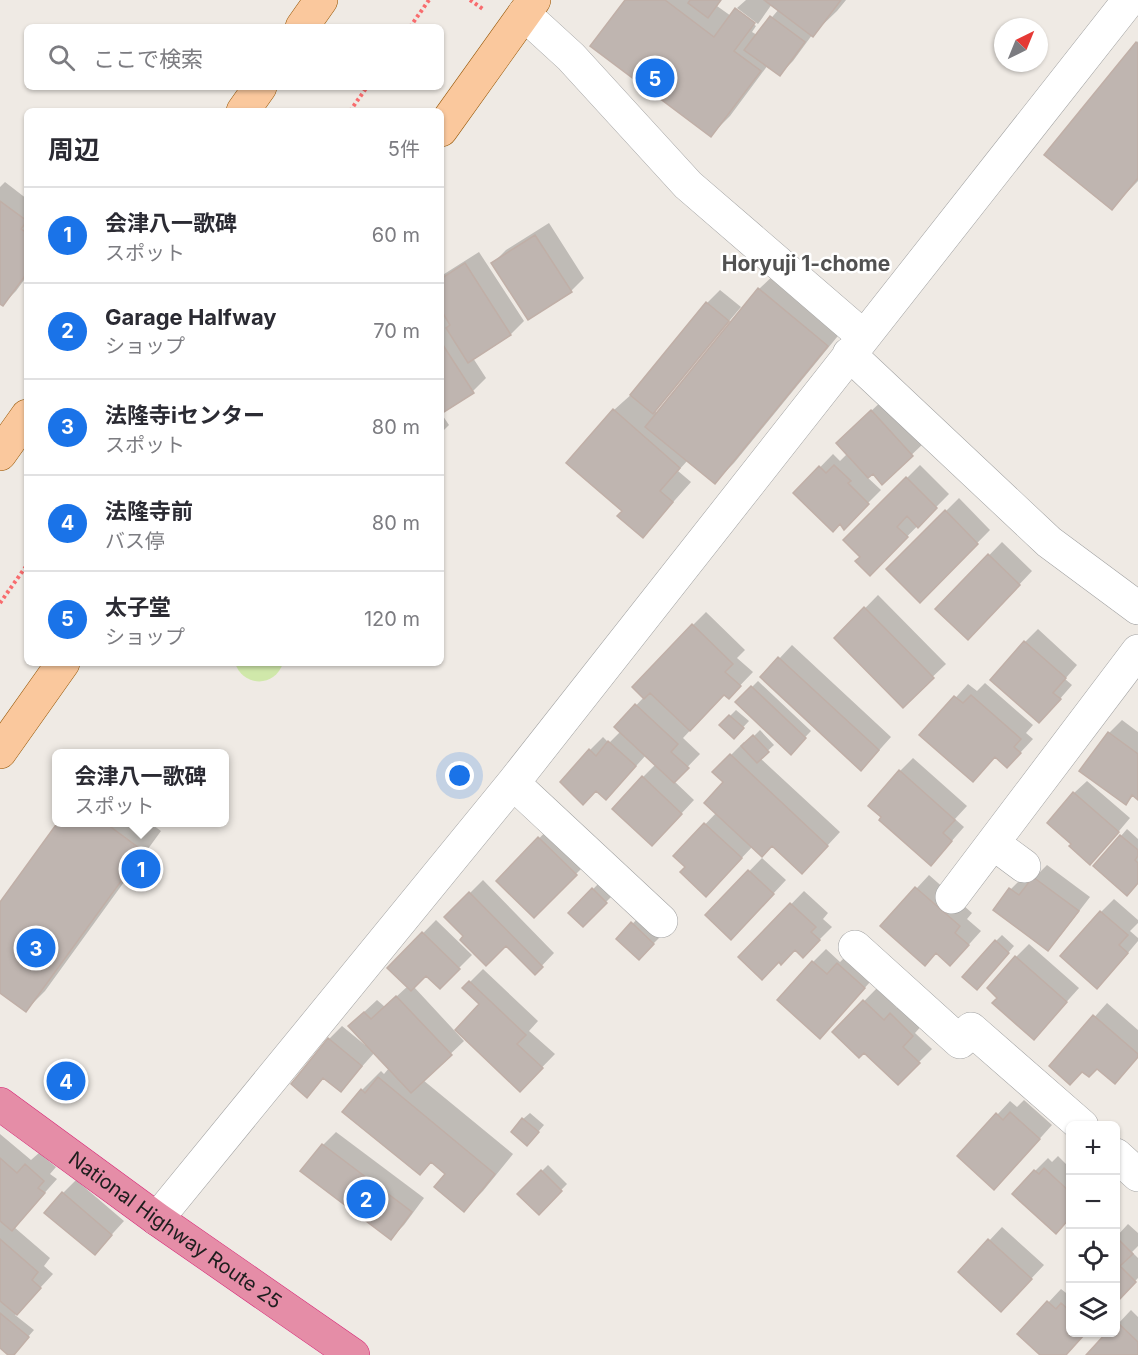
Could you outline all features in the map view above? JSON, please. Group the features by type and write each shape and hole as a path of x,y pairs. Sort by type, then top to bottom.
{"highway":[{"name":"National Highway Route 25","path":"0,1104 157,1219 353,1355"}],"main road":[{"path":"304,24 321,0"},
{"path":"444,126 529,7"},
{"path":"245,108 258,90"},
{"path":"0,454 24,420"},
{"path":"0,752 61,666"}],"street":[{"path":"157,1219 513,783 1130,0 1138,5"},
{"path":"529,7 571,57 688,185 856,345 1049,542 1138,608"},
{"path":"952,897 1138,651"},
{"path":"513,783 661,921"},
{"path":"993,843 1024,866"},
{"path":"855,947 960,1042 971,1029 1077,1121"},
{"path":"1120,1159 1138,1175"}],"path":[{"path":"412,24 429,0"},
{"path":"352,108 365,90"},
{"path":"0,603 24,569"}],"green space":[{"path":"236,666 282,666 273,677 259,681 245,677"}],"building":[{"path":"625,0 665,0 714,37 735,8 755,23 734,51 761,71 711,137 590,46"},
{"path":"690,0 721,0 708,18 688,3"},
{"path":"764,0 841,0 813,37"},
{"path":"770,16 805,42 780,76 744,50"},
{"path":"1136,42 1138,44 1138,178 1112,210 1044,155"},
{"path":"0,201 24,219 21,229 24,231 24,277 3,306 0,304"},
{"path":"535,235 572,292 528,320 491,263"},
{"path":"465,263 511,335 468,363 446,328 450,325 444,315 444,277"},
{"path":"758,288 828,346 715,484 645,427"},
{"path":"706,302 729,321 653,414 630,395"},
{"path":"444,347 474,393 444,412"},
{"path":"613,409 680,468 660,491 673,502 643,538 617,516 622,511 566,463"},
{"path":"871,410 913,456 882,485 873,474 868,478 836,443"},
{"path":"834,465 851,481 848,483 869,504 844,530 840,524 833,532 793,493 819,466 826,473"},
{"path":"906,477 937,508 918,528 907,516 897,527 908,537 870,576 855,561 860,557 843,540"},
{"path":"945,510 978,544 920,603 886,569"},
{"path":"988,554 1020,585 968,640 935,609"},
{"path":"864,607 934,678 903,708 834,638"},
{"path":"692,624 733,664 725,672 741,686 729,699 724,695 690,731 650,693 644,699 632,687"},
{"path":"1024,641 1066,678 1053,693 1061,699 1039,723 990,680"},
{"path":"778,657 879,750 861,771 760,677"},
{"path":"751,686 806,738 791,755 735,702"},
{"path":"971,695 1021,739 1014,747 1021,753 1007,768 995,757 973,782 919,735 954,696 963,703"},
{"path":"635,704 678,744 671,752 689,768 674,783 614,727"},
{"path":"729,715 744,728 734,739 719,725"},
{"path":"1108,732 1138,754 1138,800 1132,795 1126,805 1079,771"},
{"path":"753,735 769,752 757,763 741,746"},
{"path":"608,741 636,766 606,800 596,791 583,805 560,782 589,749 596,756"},
{"path":"730,754 828,846 802,874 772,846 762,857 704,803 723,782 712,772"},
{"path":"899,770 955,820 943,833 952,841 931,866 879,820 881,817 868,806"},
{"path":"642,776 682,814 652,846 612,809"},
{"path":"1073,792 1119,832 1090,865 1047,823"},
{"path":"704,823 742,858 706,897 680,872 685,867 673,856"},
{"path":"54,827 111,827 143,851 26,1012 0,993 0,902"},
{"path":"1120,835 1138,850 1135,860 1138,863 1138,883 1127,896 1093,866"},
{"path":"538,837 577,875 534,918 496,881"},
{"path":"748,870 774,894 731,940 705,915"},
{"path":"1033,877 1079,911 1048,951 993,910 1009,888 1019,895"},
{"path":"915,887 960,926 955,933 969,945 950,966 936,953 925,966 880,926"},
{"path":"592,888 607,903 583,927 568,913"},
{"path":"469,892 543,967 535,975 506,946 486,966 460,940 463,936 444,917"},
{"path":"790,903 816,927 811,932 820,940 803,958 795,950 781,965 779,962 762,980 738,957"},
{"path":"1100,911 1128,935 1119,945 1128,953 1097,989 1060,956"},
{"path":"631,922 654,944 639,960 616,939"},
{"path":"422,932 460,969 440,989 426,976 411,991 387,968"},
{"path":"995,940 1009,953 977,990 962,977"},
{"path":"1015,956 1067,1002 1034,1040 992,1003 997,998 987,988"},
{"path":"812,961 827,974 837,963 865,988 820,1039 777,1000"},
{"path":"469,981 526,1035 517,1044 543,1068 520,1092 455,1030 479,1004 462,988"},
{"path":"396,996 452,1055 411,1093 348,1026 364,1012 371,1019"},
{"path":"863,1000 884,1020 890,1013 913,1036 903,1047 920,1063 898,1085 864,1053 859,1058 832,1032"},
{"path":"1093,1015 1138,1054 1138,1057 1115,1084 1097,1069 1089,1077 1082,1072 1070,1085 1049,1066"},
{"path":"328,1038 362,1066 341,1092 323,1078 307,1098 291,1084"},
{"path":"378,1077 495,1174 464,1212 434,1187 445,1174 431,1162 420,1175 342,1112 361,1089 365,1093"},
{"path":"1010,1112 1040,1139 994,1190 957,1156 996,1113 1003,1120"},
{"path":"522,1118 539,1132 527,1146 511,1132"},
{"path":"322,1144 412,1212 391,1240 300,1171"},
{"path":"0,1158 17,1173 25,1164 44,1181 38,1188 45,1193 12,1231 0,1221"},
{"path":"1044,1168 1066,1188 1066,1223 1056,1234 1012,1194 1034,1170 1039,1174"},
{"path":"541,1170 562,1191 539,1215 517,1194"},
{"path":"62,1192 112,1235 95,1255 44,1213"},
{"path":"0,1239 38,1272 32,1280 41,1288 17,1315 0,1301"},
{"path":"988,1239 1032,1279 1001,1312 958,1272"},
{"path":"1120,1241 1133,1254 1120,1266"},
{"path":"1120,1266 1136,1282 1120,1299"},
{"path":"1047,1301 1056,1309 1061,1303 1066,1307 1066,1337 1082,1337 1066,1355 1040,1355 1017,1334"},
{"path":"0,1313 29,1337 14,1355 8,1355 0,1348"},
{"path":"1120,1325 1138,1342 1138,1355 1086,1355 1102,1337 1120,1337"}],"place":[{"name":"太子堂","path":"655,78"},
{"name":"会津八一歌碑","path":"141,869"},
{"name":"法隆寺iセンター","path":"36,948"},
{"name":"法隆寺前","path":"66,1081"},
{"name":"Garage Halfway","path":"366,1199"}],"district":[{"name":"Horyuji 1-chome","path":"806,264"}]}
